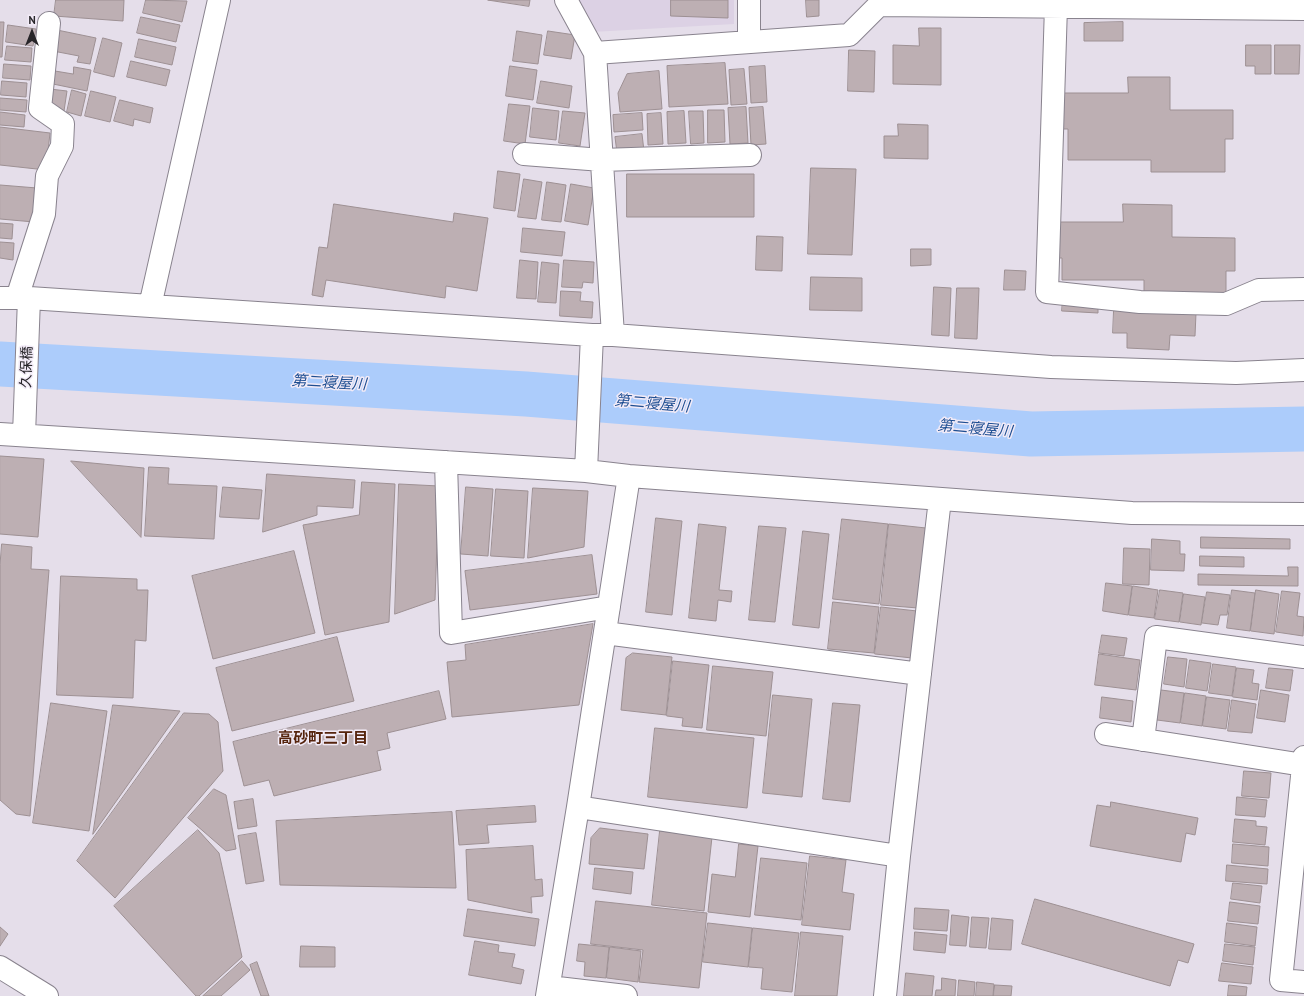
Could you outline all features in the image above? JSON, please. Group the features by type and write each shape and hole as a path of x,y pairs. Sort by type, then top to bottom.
{"street":[{"path":"150,306 219,0"},
{"path":"566,0 595,53 602,160 602,336 586,471"},
{"path":"748,0 749,42"},
{"path":"595,53 849,35 879,5 1304,9"},
{"path":"1056,6 1047,292 1140,302 1226,304 1259,290 1304,289"},
{"name":"久保橋","path":"24,435 16,298 44,214 47,176 62,146 63,124 40,108 49,24"},
{"path":"524,154 602,160 750,155"},
{"path":"16,298 1051,367 1236,373 1304,370"},
{"path":"0,434 586,471 629,476 1132,513 1304,514"},
{"path":"446,462 452,633 609,607"},
{"path":"626,996 548,992 629,476"},
{"path":"885,996 899,856 940,499"},
{"path":"605,633 920,674"},
{"path":"1143,740 1156,637 1304,657"},
{"path":"1106,734 1304,761 1299,864 1280,980 1304,982"},
{"path":"578,807 899,856"},
{"path":"0,968 47,996"}],"shaded area":[{"path":"578,0 734,0 734,24 592,32"}],"building":[{"path":"56,0 124,0 123,21 54,16"},
{"path":"146,0 187,1 182,22 143,13"},
{"path":"488,0 530,0 529,6"},
{"path":"671,0 728,0 728,18 671,16"},
{"path":"806,0 819,0 819,16 807,17"},
{"path":"141,17 180,25 176,42 137,33"},
{"path":"0,22 4,22 2,57 0,57"},
{"path":"1123,22 1123,41 1084,41 1084,23"},
{"path":"8,25 36,29 33,46 6,42"},
{"path":"919,28 941,28 941,85 893,84 893,45 919,46"},
{"path":"57,30 96,38 90,64 77,62 79,56 53,51"},
{"path":"517,31 542,35 538,64 513,61"},
{"path":"548,31 575,35 571,59 544,55"},
{"path":"103,38 122,43 114,77 94,72"},
{"path":"139,39 176,47 172,65 135,57"},
{"path":"1246,45 1271,45 1271,74 1255,74 1255,66 1246,66"},
{"path":"1275,45 1300,45 1299,74 1275,74"},
{"path":"7,46 32,48 31,62 5,60"},
{"path":"849,50 875,51 874,92 848,91"},
{"path":"131,61 170,70 166,86 127,77"},
{"path":"725,63 728,104 669,107 667,66"},
{"path":"4,64 31,66 30,80 3,78"},
{"path":"510,66 537,70 533,100 506,96"},
{"path":"765,66 767,102 751,103 749,67"},
{"path":"74,67 91,70 87,91 53,84 55,71 73,74"},
{"path":"744,69 747,104 731,105 729,70"},
{"path":"659,71 662,109 620,112 618,93 627,74"},
{"path":"1128,77 1170,77 1170,110 1233,110 1233,139 1225,139 1225,172 1151,172 1151,160 1068,160 1068,129 1061,129 1061,93 1128,93"},
{"path":"2,81 27,83 26,97 1,95"},
{"path":"541,81 572,86 569,108 537,103"},
{"path":"50,89 67,91 64,111 47,109"},
{"path":"72,90 86,94 81,116 67,112"},
{"path":"91,91 116,97 110,122 85,116"},
{"path":"0,98 27,100 26,112 0,110"},
{"path":"120,100 153,108 150,123 134,119 133,126 114,121"},
{"path":"509,104 530,106 525,144 504,141"},
{"path":"746,107 748,143 730,144 728,108"},
{"path":"763,107 766,144 751,145 749,108"},
{"path":"533,108 559,111 556,140 530,137"},
{"path":"708,110 724,110 725,142 708,143"},
{"path":"563,111 585,113 580,146 559,143"},
{"path":"684,111 686,143 668,144 667,112"},
{"path":"689,111 703,111 704,143 691,144"},
{"path":"0,112 25,115 24,127 0,125"},
{"path":"642,113 643,130 614,132 613,115"},
{"path":"661,113 663,144 648,145 647,114"},
{"path":"898,124 928,125 928,159 884,158 884,136 898,136"},
{"path":"0,127 50,133 46,170 0,165"},
{"path":"642,134 644,151 617,153 615,137"},
{"path":"811,168 856,169 852,255 808,254"},
{"path":"498,171 520,174 515,211 494,208"},
{"path":"627,174 754,174 754,217 627,217"},
{"path":"524,179 542,182 536,219 518,217"},
{"path":"547,182 566,185 561,222 542,220"},
{"path":"571,184 594,188 588,225 565,221"},
{"path":"0,185 37,188 34,222 0,219"},
{"path":"334,204 453,222 454,213 488,218 477,291 446,286 445,298 326,280 323,297 312,295 319,247 327,248"},
{"path":"1123,204 1172,205 1172,237 1235,238 1235,271 1226,271 1226,297 1144,297 1144,280 1062,280 1062,258 1056,258 1056,222 1123,222"},
{"path":"0,223 13,224 12,239 0,238"},
{"path":"523,228 565,232 562,256 521,252"},
{"path":"757,236 783,237 782,271 756,270"},
{"path":"0,242 14,243 13,260 0,258"},
{"path":"911,249 931,249 931,265 911,266"},
{"path":"520,260 538,262 536,299 517,298"},
{"path":"564,260 594,262 593,283 583,282 582,288 562,287"},
{"path":"542,262 559,264 556,303 538,302"},
{"path":"1005,270 1026,271 1025,290 1004,290"},
{"path":"811,277 862,278 862,311 810,310"},
{"path":"934,287 951,288 949,336 932,335"},
{"path":"957,288 979,288 977,339 955,338"},
{"path":"561,291 581,292 580,301 593,302 592,318 560,316"},
{"path":"1063,299 1098,300 1098,313 1062,311"},
{"path":"1114,310 1196,313 1195,336 1170,335 1169,350 1127,348 1127,333 1113,333"},
{"path":"0,456 44,459 38,537 0,534"},
{"path":"71,461 144,468 141,537"},
{"path":"149,467 169,468 168,484 217,486 214,539 145,536"},
{"path":"267,474 355,480 353,508 317,506 317,515 263,532"},
{"path":"362,482 395,484 389,622 325,635 303,525 359,515"},
{"path":"399,484 439,486 435,600 395,614"},
{"path":"223,487 262,490 259,519 220,517"},
{"path":"466,487 493,489 488,556 461,554"},
{"path":"533,488 588,491 584,547 528,558"},
{"path":"496,489 528,491 524,558 491,556"},
{"path":"656,518 682,521 672,615 646,612"},
{"path":"842,519 888,524 879,604 833,599"},
{"path":"699,524 726,527 719,590 732,591 731,602 718,600 716,621 689,618"},
{"path":"889,524 926,528 918,608 881,605"},
{"path":"759,526 786,528 775,622 749,620"},
{"path":"803,531 829,534 819,628 793,625"},
{"path":"1201,537 1290,539 1290,549 1201,548"},
{"path":"1152,539 1180,541 1180,554 1185,554 1184,571 1151,570"},
{"path":"2,544 32,547 31,569 49,570 30,816 16,814 0,800 0,565"},
{"path":"1124,548 1150,549 1149,585 1123,584"},
{"path":"294,551 315,633 213,659 192,576"},
{"path":"592,555 597,594 470,610 465,571"},
{"path":"1200,556 1244,557 1244,567 1200,566"},
{"path":"1288,567 1298,567 1298,586 1198,585 1198,574 1288,576"},
{"path":"61,576 137,579 137,590 148,590 146,641 135,640 133,698 57,695"},
{"path":"1106,583 1132,586 1128,615 1103,611"},
{"path":"1133,586 1158,590 1154,618 1129,615"},
{"path":"1160,590 1183,593 1179,622 1155,619"},
{"path":"1232,590 1255,593 1250,631 1227,628"},
{"path":"1256,590 1279,594 1274,634 1251,631"},
{"path":"1282,591 1300,593 1297,616 1304,617 1303,636 1276,632"},
{"path":"1207,592 1230,595 1227,615 1220,615 1218,625 1202,623"},
{"path":"1184,594 1205,597 1201,625 1180,622"},
{"path":"833,602 879,607 874,653 828,649"},
{"path":"881,607 917,611 912,658 875,654"},
{"path":"593,624 579,705 452,717 447,662 466,660 465,645"},
{"path":"1102,635 1127,638 1124,656 1099,653"},
{"path":"337,637 354,701 232,731 216,668"},
{"path":"633,653 672,657 666,715 621,710 626,658"},
{"path":"1099,654 1140,660 1136,690 1095,685"},
{"path":"1168,657 1187,659 1184,687 1164,684"},
{"path":"1190,660 1211,663 1207,691 1186,688"},
{"path":"673,661 709,665 702,728 682,726 683,718 667,716"},
{"path":"1213,664 1236,667 1232,696 1209,693"},
{"path":"713,666 773,672 766,736 707,730"},
{"path":"1237,668 1254,670 1252,683 1259,684 1257,700 1233,697"},
{"path":"1269,668 1293,670 1290,691 1266,688"},
{"path":"1161,690 1184,693 1180,723 1157,720"},
{"path":"1261,690 1289,695 1285,722 1257,718"},
{"path":"439,691 446,719 387,733 390,748 377,751 381,770 274,796 269,780 244,786 233,742"},
{"path":"1185,693 1206,696 1202,726 1181,723"},
{"path":"773,695 812,699 802,797 763,793"},
{"path":"1102,697 1133,701 1131,722 1100,718"},
{"path":"1207,697 1230,700 1226,729 1203,726"},
{"path":"1232,700 1256,704 1252,733 1228,731"},
{"path":"51,703 107,711 89,831 33,823"},
{"path":"833,703 860,705 850,802 823,799"},
{"path":"113,705 180,711 93,834"},
{"path":"184,713 209,714 218,722 223,771 115,898 77,861"},
{"path":"655,728 754,738 747,808 648,797"},
{"path":"1244,771 1271,773 1269,798 1242,796"},
{"path":"214,789 226,795 236,849 226,851 188,818"},
{"path":"1237,797 1267,800 1265,817 1236,815"},
{"path":"253,799 257,826 238,829 234,802"},
{"path":"1111,802 1198,818 1195,835 1186,833 1181,862 1090,846 1097,805 1110,807"},
{"path":"535,806 536,822 487,825 489,843 459,845 456,811"},
{"path":"452,812 456,888 280,885 276,821"},
{"path":"1235,819 1256,821 1256,826 1267,827 1265,845 1233,842"},
{"path":"600,828 648,834 644,869 589,864 591,838"},
{"path":"198,830 219,853 242,957 199,996 196,996 114,906"},
{"path":"660,831 712,837 704,911 652,905"},
{"path":"256,833 264,881 246,884 238,836"},
{"path":"739,844 758,846 750,917 708,912 712,874 735,877"},
{"path":"1233,844 1269,847 1268,866 1232,863"},
{"path":"533,846 535,880 542,879 543,896 531,897 532,913 468,900 466,850"},
{"path":"810,856 846,860 842,892 854,894 850,930 802,925"},
{"path":"761,858 807,863 801,920 755,915"},
{"path":"1227,865 1268,869 1267,884 1226,881"},
{"path":"595,868 633,872 631,894 593,889"},
{"path":"1233,883 1262,886 1260,903 1231,899"},
{"path":"1035,899 1194,944 1188,963 1178,960 1170,986 1022,944"},
{"path":"596,901 707,913 699,988 639,982 643,950 591,944"},
{"path":"1230,902 1260,906 1258,924 1228,921"},
{"path":"915,908 949,910 947,931 914,929"},
{"path":"468,909 539,919 535,946 464,936"},
{"path":"952,915 969,917 966,946 950,945"},
{"path":"972,917 989,918 986,948 970,947"},
{"path":"992,918 1013,920 1011,950 989,949"},
{"path":"708,923 752,928 748,967 703,962"},
{"path":"1227,923 1257,927 1255,946 1225,942"},
{"path":"0,927 8,934 0,946"},
{"path":"753,928 799,933 792,992 761,989 763,968 749,967"},
{"path":"801,932 843,936 837,996 795,996"},
{"path":"915,932 947,935 945,953 914,950"},
{"path":"475,941 499,945 498,952 515,954 512,967 524,970 521,984 469,975"},
{"path":"579,944 609,947 606,978 584,976 585,962 577,961"},
{"path":"1225,944 1255,947 1253,965 1223,961"},
{"path":"301,946 335,947 335,967 300,967"},
{"path":"610,947 641,951 638,982 607,978"},
{"path":"242,961 250,970 221,996 203,996"},
{"path":"257,962 269,996 261,996 250,965"},
{"path":"1222,963 1253,967 1251,984 1219,981"},
{"path":"906,973 934,976 932,996 904,996"},
{"path":"942,978 956,980 955,996 935,996 936,990 941,990"},
{"path":"959,980 975,982 974,996 958,996"},
{"path":"977,982 994,984 993,996 976,996"},
{"path":"995,985 1012,986 1011,996 994,996"},
{"path":"1229,985 1247,987 1246,996 1228,996"}],"waterway":[{"name":"第二寝屋川","path":"0,364 526,394 1031,434 1304,429"}],"district":[{"name":"高砂町三丁目","path":"323,739"}]}
